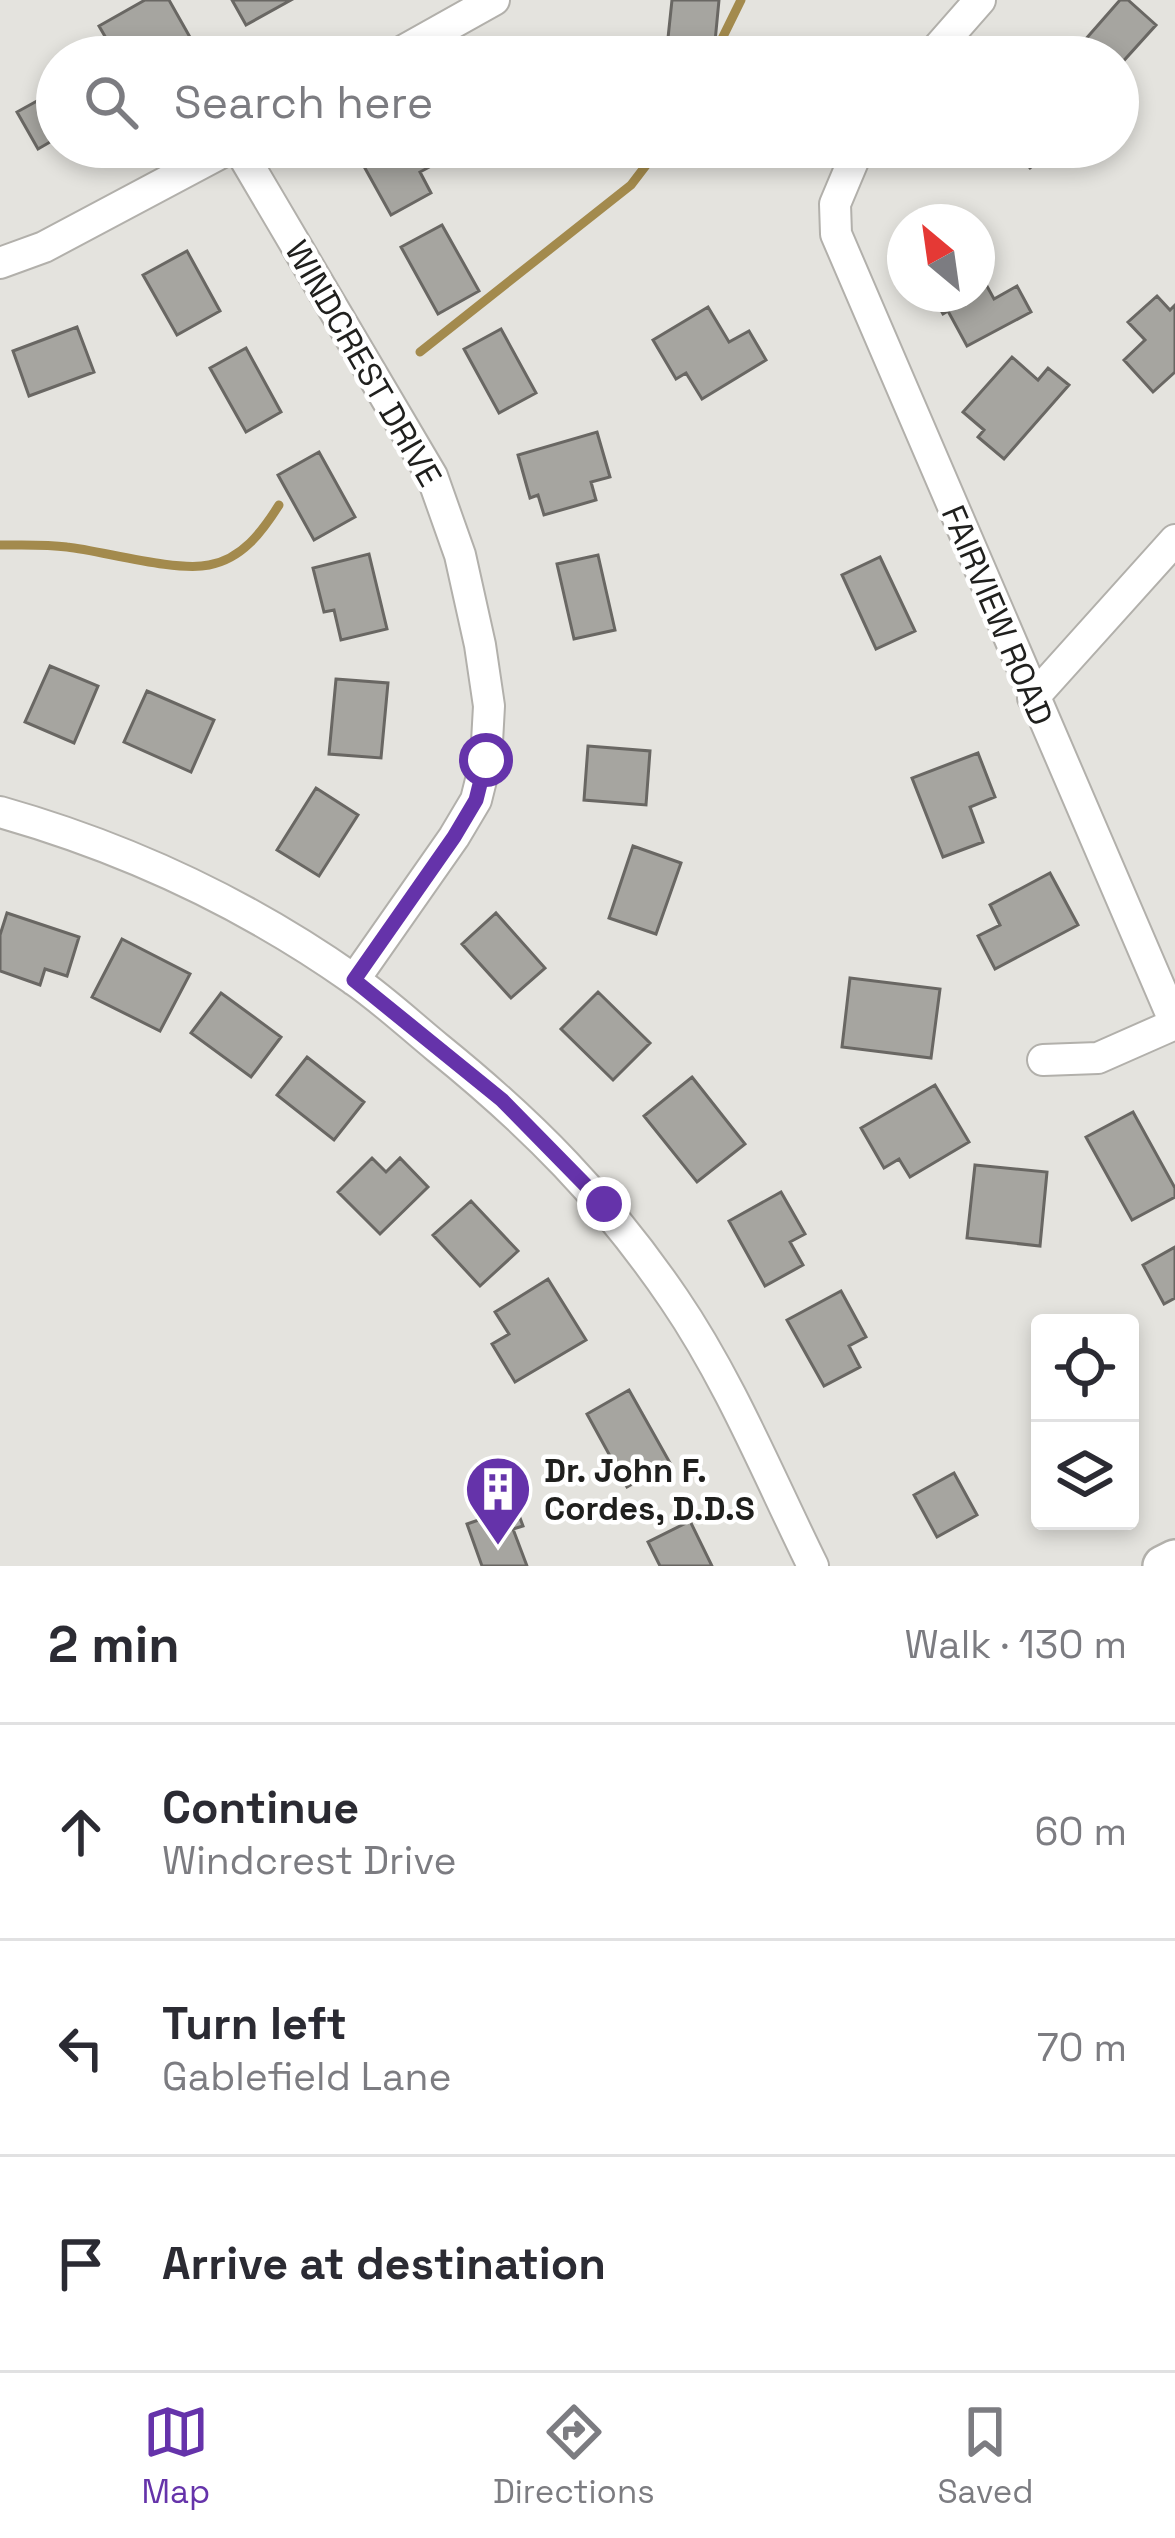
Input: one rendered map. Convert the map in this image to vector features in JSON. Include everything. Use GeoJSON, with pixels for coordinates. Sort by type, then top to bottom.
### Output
{"type":"FeatureCollection","features":[{"type":"Feature","properties":{"kind":"street"},"geometry":{"type":"LineString","coordinates":[[430,36],[494,0]]}},
{"type":"Feature","properties":{"kind":"street"},"geometry":{"type":"LineString","coordinates":[[948,36],[980,0]]}},
{"type":"Feature","properties":{"kind":"street"},"geometry":{"type":"LineString","coordinates":[[0,262],[44,248],[195,168]]}},
{"type":"Feature","properties":{"kind":"street","name":"WINDCREST DRIVE"},"geometry":{"type":"LineString","coordinates":[[248,168],[432,476],[460,555],[489,706],[486,760],[476,800],[354,980]]}},
{"type":"Feature","properties":{"kind":"street","name":"FAIRVIEW ROAD"},"geometry":{"type":"LineString","coordinates":[[850,168],[835,204],[836,234],[1175,1023]]}},
{"type":"Feature","properties":{"kind":"street"},"geometry":{"type":"LineString","coordinates":[[1033,698],[1175,540]]}},
{"type":"Feature","properties":{"kind":"street"},"geometry":{"type":"LineString","coordinates":[[0,812],[107,846],[211,892],[354,980],[502,1100],[604,1204],[676,1302],[710,1357],[813,1566]]}},
{"type":"Feature","properties":{"kind":"street"},"geometry":{"type":"LineString","coordinates":[[1042,1060],[1097,1058],[1175,1023]]}},
{"type":"Feature","properties":{"kind":"street"},"geometry":{"type":"LineString","coordinates":[[1163,1566],[1175,1560]]}},
{"type":"Feature","properties":{"kind":"building"},"geometry":{"type":"Polygon","coordinates":[[[145,0],[169,0],[189,36],[105,36],[99,26],[145,0]]]}},
{"type":"Feature","properties":{"kind":"building"},"geometry":{"type":"Polygon","coordinates":[[[232,0],[291,0],[246,25],[232,0]]]}},
{"type":"Feature","properties":{"kind":"building"},"geometry":{"type":"Polygon","coordinates":[[[672,0],[719,0],[716,36],[668,36],[672,0]]]}},
{"type":"Feature","properties":{"kind":"building"},"geometry":{"type":"Polygon","coordinates":[[[1120,0],[1128,0],[1156,25],[1139,44],[1139,36],[1088,36],[1120,0]]]}},
{"type":"Feature","properties":{"kind":"building"},"geometry":{"type":"Polygon","coordinates":[[[36,102],[36,145],[17,112],[36,102]]]}},
{"type":"Feature","properties":{"kind":"building"},"geometry":{"type":"Polygon","coordinates":[[[365,168],[428,168],[420,172],[431,193],[391,215],[365,168]]]}},
{"type":"Feature","properties":{"kind":"building"},"geometry":{"type":"Polygon","coordinates":[[[442,225],[479,291],[438,314],[401,247],[442,225]]]}},
{"type":"Feature","properties":{"kind":"building"},"geometry":{"type":"Polygon","coordinates":[[[187,251],[220,311],[177,335],[143,275],[187,251]]]}},
{"type":"Feature","properties":{"kind":"building"},"geometry":{"type":"Polygon","coordinates":[[[1017,286],[1031,312],[967,346],[949,312],[995,312],[995,298],[1017,286]]]}},
{"type":"Feature","properties":{"kind":"building"},"geometry":{"type":"Polygon","coordinates":[[[1157,296],[1170,310],[1175,305],[1175,372],[1153,392],[1124,360],[1145,340],[1128,322],[1157,296]]]}},
{"type":"Feature","properties":{"kind":"building"},"geometry":{"type":"Polygon","coordinates":[[[708,307],[729,342],[749,331],[766,360],[702,399],[686,373],[676,379],[653,340],[708,307]]]}},
{"type":"Feature","properties":{"kind":"building"},"geometry":{"type":"Polygon","coordinates":[[[77,327],[94,372],[29,396],[13,351],[77,327]]]}},
{"type":"Feature","properties":{"kind":"building"},"geometry":{"type":"Polygon","coordinates":[[[501,329],[536,393],[499,413],[464,349],[501,329]]]}},
{"type":"Feature","properties":{"kind":"building"},"geometry":{"type":"Polygon","coordinates":[[[246,348],[281,412],[246,432],[210,368],[246,348]]]}},
{"type":"Feature","properties":{"kind":"building"},"geometry":{"type":"Polygon","coordinates":[[[1012,357],[1038,380],[1048,368],[1069,385],[1004,459],[978,437],[984,430],[963,412],[1012,357]]]}},
{"type":"Feature","properties":{"kind":"building"},"geometry":{"type":"Polygon","coordinates":[[[597,432],[610,477],[591,482],[596,500],[544,515],[538,495],[530,498],[518,455],[597,432]]]}},
{"type":"Feature","properties":{"kind":"building"},"geometry":{"type":"Polygon","coordinates":[[[319,452],[355,517],[314,540],[278,475],[319,452]]]}},
{"type":"Feature","properties":{"kind":"building"},"geometry":{"type":"Polygon","coordinates":[[[369,554],[387,629],[341,640],[334,610],[324,612],[313,568],[369,554]]]}},
{"type":"Feature","properties":{"kind":"building"},"geometry":{"type":"Polygon","coordinates":[[[598,555],[615,630],[574,639],[557,564],[598,555]]]}},
{"type":"Feature","properties":{"kind":"building"},"geometry":{"type":"Polygon","coordinates":[[[880,557],[915,631],[876,649],[842,575],[880,557]]]}},
{"type":"Feature","properties":{"kind":"building"},"geometry":{"type":"Polygon","coordinates":[[[50,666],[98,686],[74,743],[25,722],[50,666]]]}},
{"type":"Feature","properties":{"kind":"building"},"geometry":{"type":"Polygon","coordinates":[[[336,679],[388,683],[381,758],[329,754],[336,679]]]}},
{"type":"Feature","properties":{"kind":"building"},"geometry":{"type":"Polygon","coordinates":[[[147,691],[214,720],[191,772],[124,742],[147,691]]]}},
{"type":"Feature","properties":{"kind":"building"},"geometry":{"type":"Polygon","coordinates":[[[588,746],[650,751],[646,805],[584,800],[588,746]]]}},
{"type":"Feature","properties":{"kind":"building"},"geometry":{"type":"Polygon","coordinates":[[[978,753],[995,797],[970,807],[983,842],[943,857],[912,778],[978,753]]]}},
{"type":"Feature","properties":{"kind":"building"},"geometry":{"type":"Polygon","coordinates":[[[316,788],[358,815],[319,876],[277,850],[316,788]]]}},
{"type":"Feature","properties":{"kind":"building"},"geometry":{"type":"Polygon","coordinates":[[[633,846],[681,863],[656,934],[609,918],[633,846]]]}},
{"type":"Feature","properties":{"kind":"building"},"geometry":{"type":"Polygon","coordinates":[[[1050,873],[1078,925],[995,969],[978,936],[1000,925],[990,905],[1050,873]]]}},
{"type":"Feature","properties":{"kind":"building"},"geometry":{"type":"Polygon","coordinates":[[[7,913],[79,937],[67,976],[45,969],[40,985],[0,971],[0,935],[7,913]]]}},
{"type":"Feature","properties":{"kind":"building"},"geometry":{"type":"Polygon","coordinates":[[[496,913],[545,968],[511,998],[462,944],[496,913]]]}},
{"type":"Feature","properties":{"kind":"building"},"geometry":{"type":"Polygon","coordinates":[[[122,939],[190,974],[160,1031],[92,997],[122,939]]]}},
{"type":"Feature","properties":{"kind":"building"},"geometry":{"type":"Polygon","coordinates":[[[850,978],[940,989],[931,1058],[842,1047],[850,978]]]}},
{"type":"Feature","properties":{"kind":"building"},"geometry":{"type":"Polygon","coordinates":[[[598,992],[650,1043],[613,1080],[561,1029],[598,992]]]}},
{"type":"Feature","properties":{"kind":"building"},"geometry":{"type":"Polygon","coordinates":[[[221,993],[281,1037],[251,1077],[191,1033],[221,993]]]}},
{"type":"Feature","properties":{"kind":"building"},"geometry":{"type":"Polygon","coordinates":[[[307,1057],[364,1102],[334,1140],[277,1095],[307,1057]]]}},
{"type":"Feature","properties":{"kind":"building"},"geometry":{"type":"Polygon","coordinates":[[[692,1077],[745,1144],[697,1182],[644,1116],[692,1077]]]}},
{"type":"Feature","properties":{"kind":"building"},"geometry":{"type":"Polygon","coordinates":[[[935,1085],[969,1142],[910,1177],[899,1159],[884,1168],[861,1128],[935,1085]]]}},
{"type":"Feature","properties":{"kind":"building"},"geometry":{"type":"Polygon","coordinates":[[[1133,1112],[1175,1188],[1175,1197],[1132,1220],[1086,1137],[1133,1112]]]}},
{"type":"Feature","properties":{"kind":"building"},"geometry":{"type":"Polygon","coordinates":[[[372,1158],[386,1172],[400,1158],[428,1187],[380,1234],[338,1192],[372,1158]]]}},
{"type":"Feature","properties":{"kind":"building"},"geometry":{"type":"Polygon","coordinates":[[[975,1165],[1047,1172],[1040,1246],[967,1238],[975,1165]]]}},
{"type":"Feature","properties":{"kind":"building"},"geometry":{"type":"Polygon","coordinates":[[[781,1192],[805,1234],[790,1242],[803,1265],[765,1286],[729,1221],[781,1192]]]}},
{"type":"Feature","properties":{"kind":"building"},"geometry":{"type":"Polygon","coordinates":[[[471,1201],[518,1251],[480,1286],[433,1235],[471,1201]]]}},
{"type":"Feature","properties":{"kind":"building"},"geometry":{"type":"Polygon","coordinates":[[[1175,1247],[1175,1298],[1164,1304],[1143,1265],[1175,1247]]]}},
{"type":"Feature","properties":{"kind":"building"},"geometry":{"type":"Polygon","coordinates":[[[548,1279],[586,1340],[515,1382],[492,1344],[509,1334],[495,1312],[548,1279]]]}},
{"type":"Feature","properties":{"kind":"building"},"geometry":{"type":"Polygon","coordinates":[[[841,1291],[866,1337],[849,1346],[860,1367],[824,1386],[787,1320],[841,1291]]]}},
{"type":"Feature","properties":{"kind":"building"},"geometry":{"type":"Polygon","coordinates":[[[629,1390],[670,1463],[627,1487],[587,1414],[629,1390]]]}},
{"type":"Feature","properties":{"kind":"building"},"geometry":{"type":"Polygon","coordinates":[[[954,1473],[977,1515],[937,1537],[914,1495],[954,1473]]]}},
{"type":"Feature","properties":{"kind":"building","name":"Dr. John F. Cordes, D.D.S"},"geometry":{"type":"Polygon","coordinates":[[[516,1507],[523,1526],[513,1529],[527,1566],[482,1566],[467,1524],[516,1507]]]}},
{"type":"Feature","properties":{"kind":"building"},"geometry":{"type":"Polygon","coordinates":[[[690,1521],[712,1566],[660,1566],[648,1542],[690,1521]]]}},
{"type":"Feature","properties":{"kind":"waterway"},"geometry":{"type":"LineString","coordinates":[[723,36],[741,0]]}},
{"type":"Feature","properties":{"kind":"waterway"},"geometry":{"type":"LineString","coordinates":[[420,352],[631,185],[644,168]]}},
{"type":"Feature","properties":{"kind":"waterway"},"geometry":{"type":"LineString","coordinates":[[0,545],[59,546],[159,563],[209,565],[241,550],[279,505]]}},
{"type":"Feature","properties":{"kind":"place","name":"Dr. John F. Cordes, D.D.S"},"geometry":{"type":"Point","coordinates":[498,1548]}},
{"type":"Feature","properties":{"kind":"route"},"geometry":{"type":"LineString","coordinates":[[486,760],[476,800],[454,837],[354,980],[502,1100],[604,1204]]}}]}
